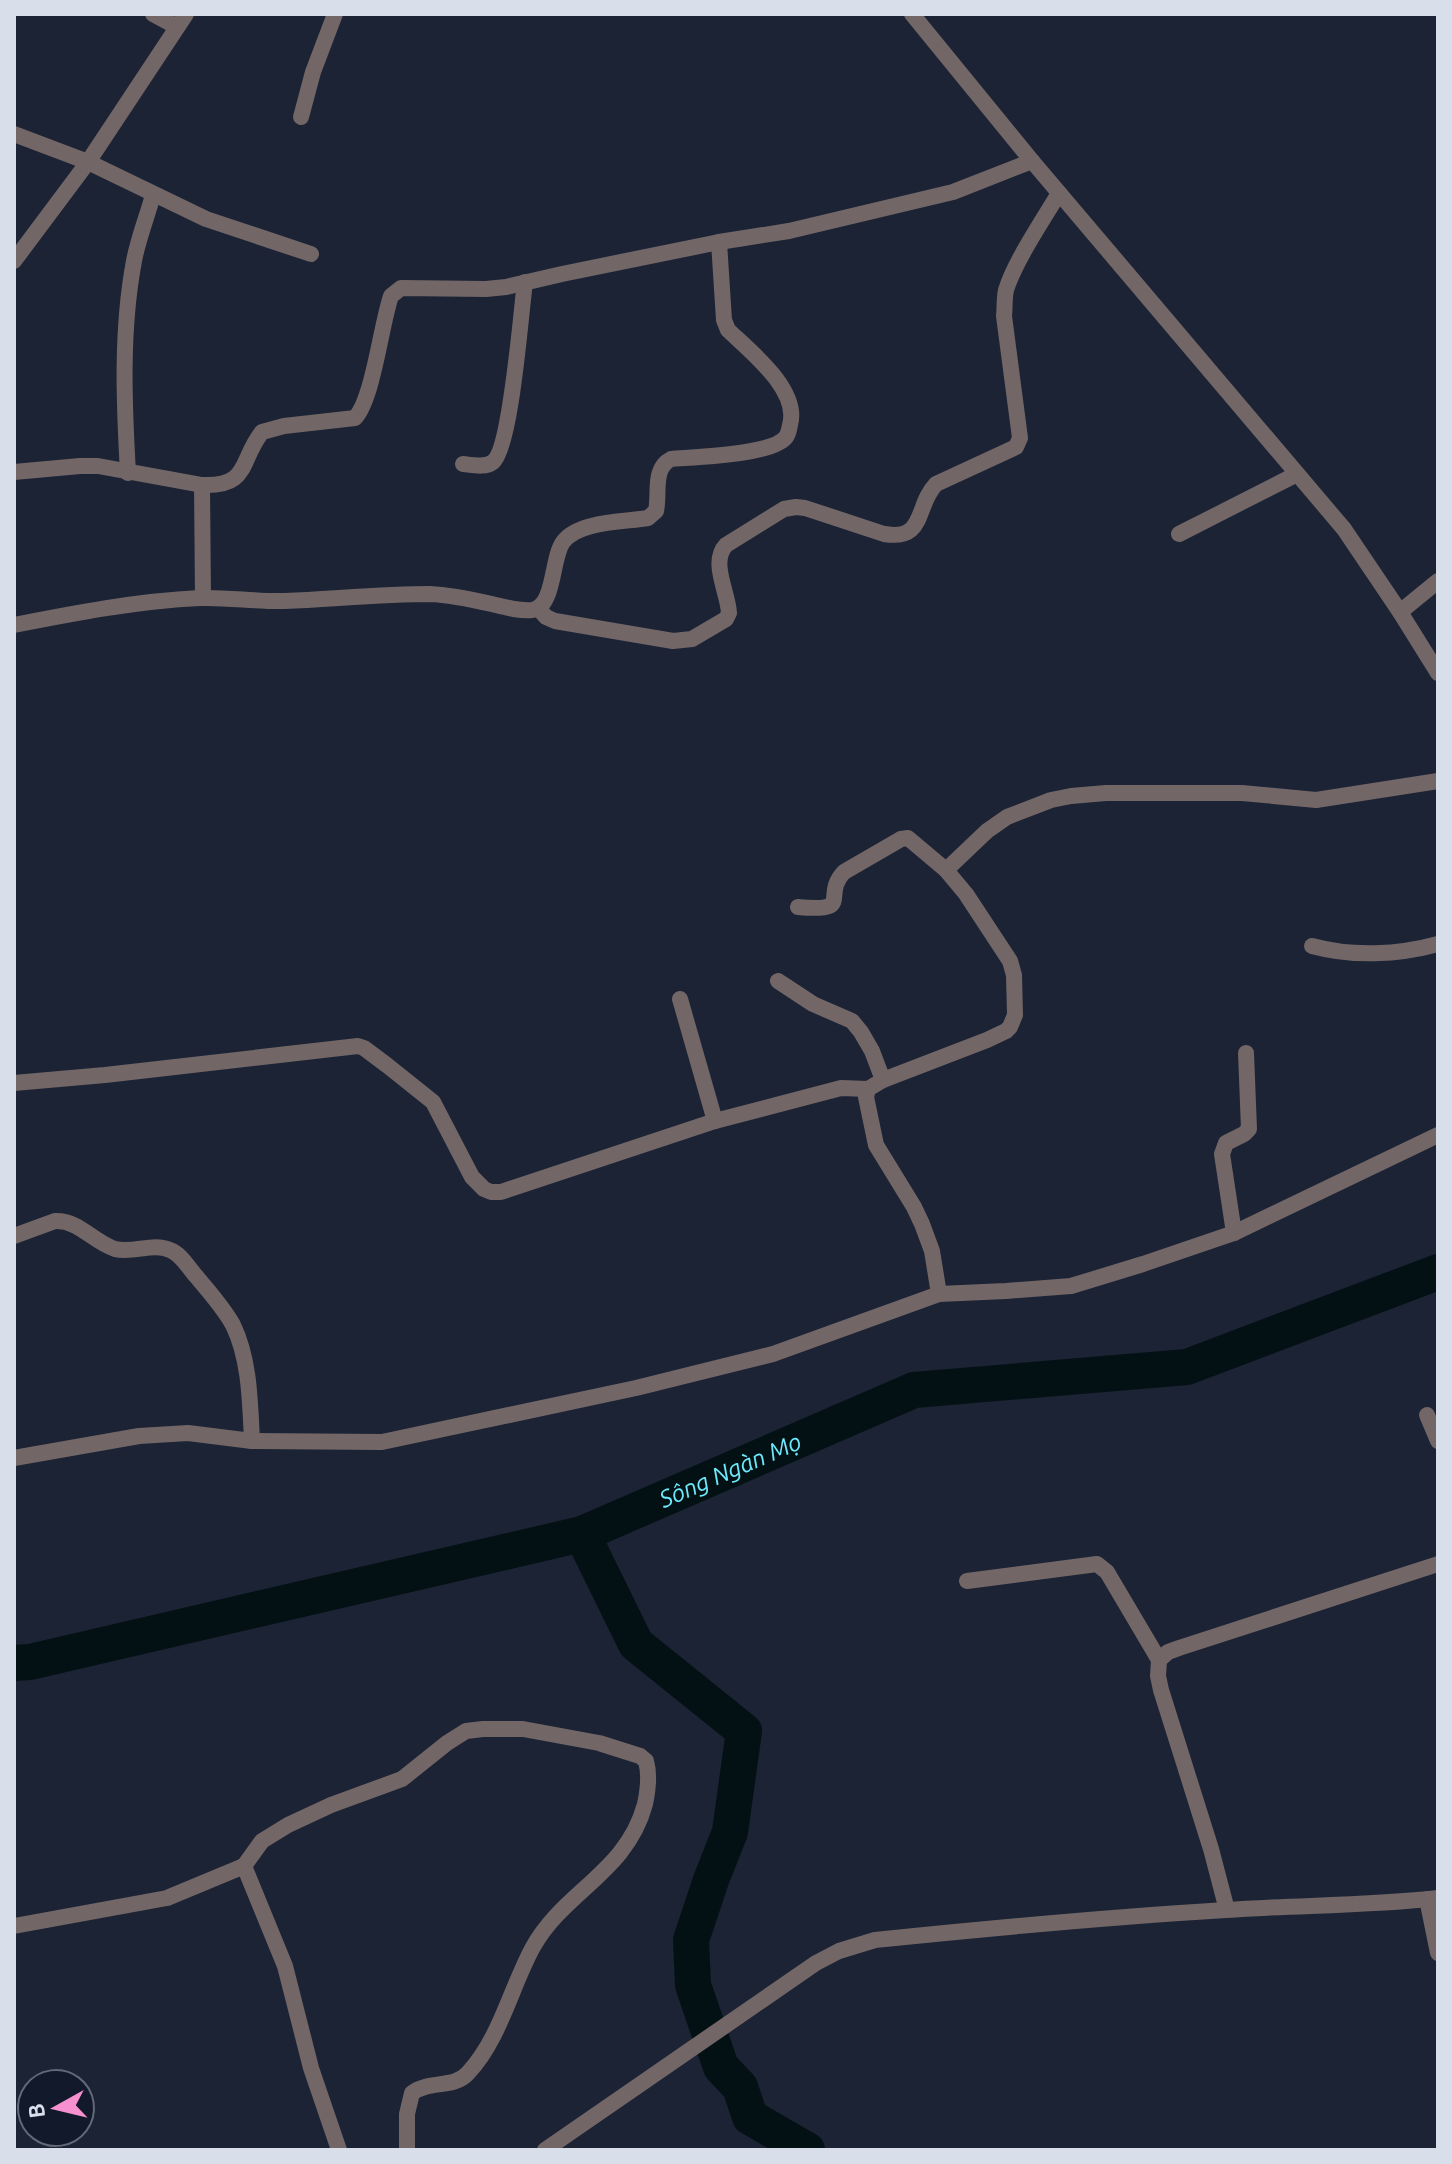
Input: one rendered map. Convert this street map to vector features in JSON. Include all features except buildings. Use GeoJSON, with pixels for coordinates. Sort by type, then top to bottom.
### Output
{"type":"FeatureCollection","features":[{"type":"Feature","properties":{"kind":"street"},"geometry":{"type":"LineString","coordinates":[[14,261],[88,162],[182,20],[153,14]]}},
{"type":"Feature","properties":{"kind":"street"},"geometry":{"type":"LineString","coordinates":[[301,117],[313,72],[335,14]]}},
{"type":"Feature","properties":{"kind":"street"},"geometry":{"type":"LineString","coordinates":[[912,14],[1032,161],[1344,529],[1438,673]]}},
{"type":"Feature","properties":{"kind":"street"},"geometry":{"type":"LineString","coordinates":[[14,134],[88,162],[206,219],[311,254]]}},
{"type":"Feature","properties":{"kind":"street"},"geometry":{"type":"LineString","coordinates":[[14,472],[98,466],[217,486],[235,479],[262,432],[355,418],[364,406],[391,296],[401,288],[506,287],[719,242],[789,231],[953,192],[1032,161]]}},
{"type":"Feature","properties":{"kind":"street"},"geometry":{"type":"LineString","coordinates":[[539,609],[555,621],[673,641],[692,639],[726,619],[729,613],[719,561],[720,551],[784,509],[805,508],[884,534],[908,533],[916,525],[928,492],[936,484],[1016,447],[1020,438],[1004,316],[1005,299],[1019,263],[1059,193]]}},
{"type":"Feature","properties":{"kind":"street"},"geometry":{"type":"LineString","coordinates":[[128,473],[125,415],[129,296],[135,258],[153,195]]}},
{"type":"Feature","properties":{"kind":"street"},"geometry":{"type":"LineString","coordinates":[[14,625],[83,611],[203,598],[282,601],[429,594],[519,610],[539,609],[547,596],[564,540],[587,526],[648,518],[656,511],[659,470],[664,463],[671,459],[727,455],[762,448],[786,437],[792,420],[791,407],[784,391],[728,330],[724,320],[719,242]]}},
{"type":"Feature","properties":{"kind":"street"},"geometry":{"type":"LineString","coordinates":[[463,464],[484,466],[497,459],[513,395],[525,282]]}},
{"type":"Feature","properties":{"kind":"street"},"geometry":{"type":"LineString","coordinates":[[1179,534],[1297,474]]}},
{"type":"Feature","properties":{"kind":"street"},"geometry":{"type":"LineString","coordinates":[[202,485],[203,598]]}},
{"type":"Feature","properties":{"kind":"street"},"geometry":{"type":"LineString","coordinates":[[1400,612],[1438,581]]}},
{"type":"Feature","properties":{"kind":"street"},"geometry":{"type":"LineString","coordinates":[[946,870],[987,831],[1007,817],[1051,800],[1071,796],[1242,793],[1316,800],[1438,781]]}},
{"type":"Feature","properties":{"kind":"street"},"geometry":{"type":"LineString","coordinates":[[14,1083],[358,1046],[433,1102],[472,1177],[484,1189],[501,1192],[715,1121],[841,1088],[875,1085],[987,1040],[1010,1027],[1015,1015],[1014,975],[1010,961],[966,894],[946,870],[908,838],[901,839],[844,872],[839,877],[829,907],[823,910],[798,907]]}},
{"type":"Feature","properties":{"kind":"street"},"geometry":{"type":"LineString","coordinates":[[1312,946],[1347,953],[1408,950],[1438,944]]}},
{"type":"Feature","properties":{"kind":"street"},"geometry":{"type":"LineString","coordinates":[[778,981],[813,1004],[852,1021],[872,1051],[875,1085],[866,1103],[876,1145],[922,1224],[932,1251],[939,1294]]}},
{"type":"Feature","properties":{"kind":"street"},"geometry":{"type":"LineString","coordinates":[[680,999],[715,1121]]}},
{"type":"Feature","properties":{"kind":"street"},"geometry":{"type":"LineString","coordinates":[[1234,1233],[1222,1149],[1226,1143],[1249,1129],[1246,1053]]}},
{"type":"Feature","properties":{"kind":"street"},"geometry":{"type":"LineString","coordinates":[[14,1458],[139,1436],[188,1433],[252,1441],[382,1442],[548,1408],[773,1354],[939,1294],[1071,1286],[1234,1233],[1438,1135]]}},
{"type":"Feature","properties":{"kind":"street"},"geometry":{"type":"LineString","coordinates":[[14,1236],[61,1221],[78,1226],[116,1249],[126,1251],[159,1247],[176,1252],[218,1302],[234,1328],[243,1355],[252,1441]]}},
{"type":"Feature","properties":{"kind":"street"},"geometry":{"type":"LineString","coordinates":[[1427,1415],[1438,1441]]}},
{"type":"Feature","properties":{"kind":"street"},"geometry":{"type":"LineString","coordinates":[[967,1581],[1097,1564],[1107,1572],[1159,1660],[1161,1690],[1227,1910]]}},
{"type":"Feature","properties":{"kind":"street"},"geometry":{"type":"LineString","coordinates":[[1159,1660],[1179,1648],[1438,1564]]}},
{"type":"Feature","properties":{"kind":"street"},"geometry":{"type":"LineString","coordinates":[[14,1926],[167,1898],[244,1866],[262,1841],[288,1825],[331,1805],[402,1779],[466,1731],[523,1729],[599,1743],[640,1756],[646,1761],[648,1777],[640,1824],[604,1872],[541,1934],[486,2047],[465,2077],[425,2086],[412,2093],[407,2114],[407,2150]]}},
{"type":"Feature","properties":{"kind":"street"},"geometry":{"type":"LineString","coordinates":[[244,1866],[285,1966],[311,2068],[339,2150]]}},
{"type":"Feature","properties":{"kind":"street"},"geometry":{"type":"LineString","coordinates":[[545,2150],[816,1963],[839,1951],[875,1940],[1079,1920],[1432,1898],[1438,1953]]}},
{"type":"Feature","properties":{"kind":"waterway","name":"Sông Ngàn Mọ"},"geometry":{"type":"LineString","coordinates":[[14,1663],[30,1662],[582,1534],[914,1390],[1187,1367],[1438,1272]]}},
{"type":"Feature","properties":{"kind":"waterway"},"geometry":{"type":"LineString","coordinates":[[582,1534],[636,1644],[744,1731],[730,1832],[691,1940],[693,1985],[721,2067],[740,2087],[750,2117],[807,2150]]}}]}
